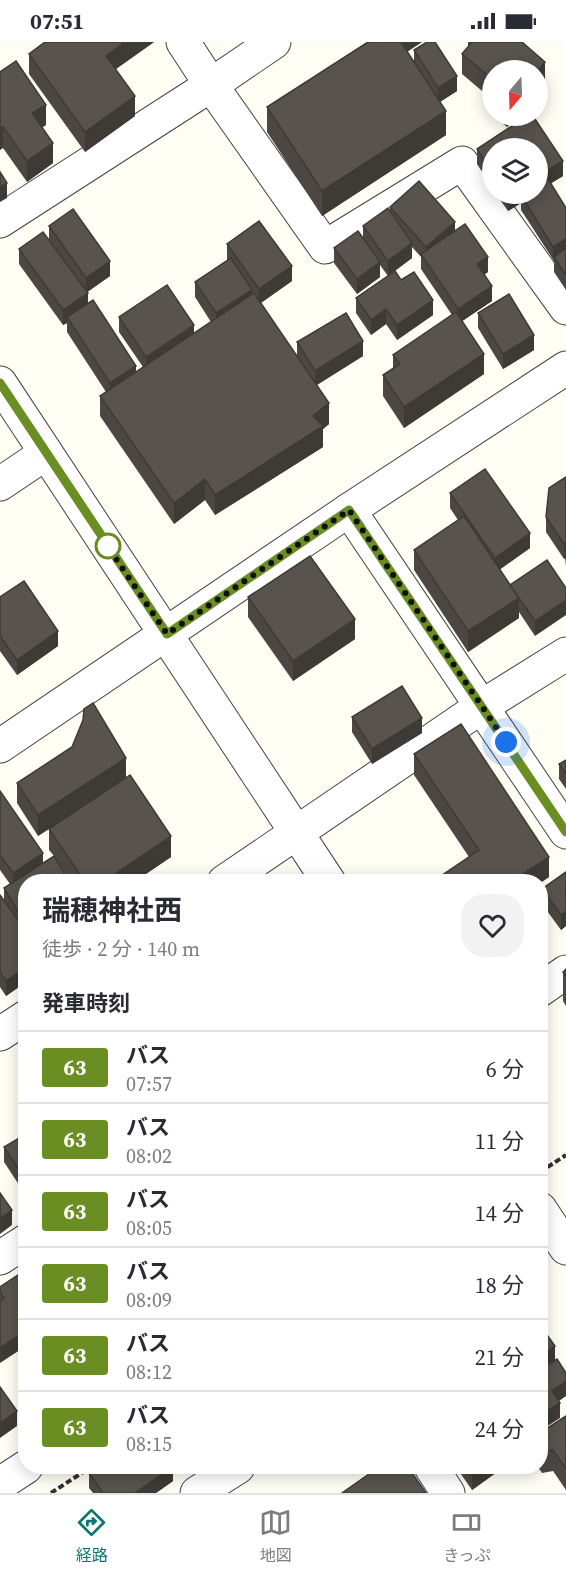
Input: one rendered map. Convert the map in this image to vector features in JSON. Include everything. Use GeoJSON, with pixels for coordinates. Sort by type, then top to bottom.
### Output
{"type":"FeatureCollection","features":[{"type":"Feature","properties":{"kind":"street"},"geometry":{"type":"LineString","coordinates":[[183,42],[325,247],[462,163],[566,308]]}},
{"type":"Feature","properties":{"kind":"street"},"geometry":{"type":"LineString","coordinates":[[0,221],[274,42]]}},
{"type":"Feature","properties":{"kind":"street"},"geometry":{"type":"LineString","coordinates":[[0,746],[349,510],[566,368]]}},
{"type":"Feature","properties":{"kind":"street"},"geometry":{"type":"LineString","coordinates":[[0,383],[324,874]]}},
{"type":"Feature","properties":{"kind":"street"},"geometry":{"type":"LineString","coordinates":[[0,484],[46,453]]}},
{"type":"Feature","properties":{"kind":"street"},"geometry":{"type":"LineString","coordinates":[[349,510],[566,832]]}},
{"type":"Feature","properties":{"kind":"street"},"geometry":{"type":"LineString","coordinates":[[236,874],[482,706],[566,654]]}},
{"type":"Feature","properties":{"kind":"street"},"geometry":{"type":"LineString","coordinates":[[548,984],[566,972]]}},
{"type":"Feature","properties":{"kind":"street"},"geometry":{"type":"LineString","coordinates":[[0,1034],[18,1022]]}},
{"type":"Feature","properties":{"kind":"street"},"geometry":{"type":"LineString","coordinates":[[548,1221],[566,1248]]}},
{"type":"Feature","properties":{"kind":"street"},"geometry":{"type":"LineString","coordinates":[[0,1258],[18,1246]]}},
{"type":"Feature","properties":{"kind":"street"},"geometry":{"type":"LineString","coordinates":[[0,1484],[18,1472]]}},
{"type":"Feature","properties":{"kind":"street"},"geometry":{"type":"LineString","coordinates":[[207,1490],[229,1474]]}},
{"type":"Feature","properties":{"kind":"street"},"geometry":{"type":"LineString","coordinates":[[435,1474],[448,1493]]}},
{"type":"Feature","properties":{"kind":"path"},"geometry":{"type":"LineString","coordinates":[[548,1167],[566,1155]]}},
{"type":"Feature","properties":{"kind":"path"},"geometry":{"type":"LineString","coordinates":[[51,1493],[80,1474]]}},
{"type":"Feature","properties":{"kind":"building"},"geometry":{"type":"Polygon","coordinates":[[[45,42],[125,42],[106,56],[135,96],[85,132],[29,54],[45,42]]]}},
{"type":"Feature","properties":{"kind":"building"},"geometry":{"type":"Polygon","coordinates":[[[368,42],[401,42],[446,111],[322,191],[267,107],[368,42]]]}},
{"type":"Feature","properties":{"kind":"building"},"geometry":{"type":"Polygon","coordinates":[[[427,42],[435,42],[457,76],[438,88],[414,50],[427,42]]]}},
{"type":"Feature","properties":{"kind":"building"},"geometry":{"type":"Polygon","coordinates":[[[472,42],[522,42],[543,60],[482,60],[482,71],[462,54],[472,42]]]}},
{"type":"Feature","properties":{"kind":"building"},"geometry":{"type":"Polygon","coordinates":[[[16,61],[46,105],[32,113],[53,143],[27,161],[3,127],[0,129],[0,72],[16,61]]]}},
{"type":"Feature","properties":{"kind":"building"},"geometry":{"type":"Polygon","coordinates":[[[512,126],[540,126],[548,138],[494,138],[512,126]]]}},
{"type":"Feature","properties":{"kind":"building"},"geometry":{"type":"Polygon","coordinates":[[[548,138],[563,161],[548,170],[548,138]]]}},
{"type":"Feature","properties":{"kind":"building"},"geometry":{"type":"Polygon","coordinates":[[[482,146],[482,157],[477,149],[482,146]]]}},
{"type":"Feature","properties":{"kind":"building"},"geometry":{"type":"Polygon","coordinates":[[[0,172],[7,183],[0,187],[0,172]]]}},
{"type":"Feature","properties":{"kind":"building"},"geometry":{"type":"Polygon","coordinates":[[[548,179],[566,208],[566,239],[553,247],[527,204],[548,204],[548,179]]]}},
{"type":"Feature","properties":{"kind":"building"},"geometry":{"type":"Polygon","coordinates":[[[419,181],[455,222],[426,247],[390,207],[419,181]]]}},
{"type":"Feature","properties":{"kind":"building"},"geometry":{"type":"Polygon","coordinates":[[[388,208],[412,243],[388,261],[363,226],[388,208]]]}},
{"type":"Feature","properties":{"kind":"building"},"geometry":{"type":"Polygon","coordinates":[[[73,209],[110,261],[86,278],[49,226],[73,209]]]}},
{"type":"Feature","properties":{"kind":"building"},"geometry":{"type":"Polygon","coordinates":[[[259,221],[292,266],[259,289],[227,244],[259,221]]]}},
{"type":"Feature","properties":{"kind":"building"},"geometry":{"type":"Polygon","coordinates":[[[465,224],[488,257],[477,264],[492,286],[458,309],[421,254],[465,224]]]}},
{"type":"Feature","properties":{"kind":"building"},"geometry":{"type":"Polygon","coordinates":[[[358,231],[380,262],[357,279],[334,248],[358,231]]]}},
{"type":"Feature","properties":{"kind":"building"},"geometry":{"type":"Polygon","coordinates":[[[43,232],[88,293],[63,310],[19,249],[43,232]]]}},
{"type":"Feature","properties":{"kind":"building"},"geometry":{"type":"Polygon","coordinates":[[[566,248],[566,275],[554,257],[566,248]]]}},
{"type":"Feature","properties":{"kind":"building"},"geometry":{"type":"Polygon","coordinates":[[[231,258],[252,290],[216,313],[195,282],[231,258]]]}},
{"type":"Feature","properties":{"kind":"building"},"geometry":{"type":"Polygon","coordinates":[[[395,271],[401,280],[414,272],[433,300],[397,325],[386,309],[371,320],[356,298],[395,271]]]}},
{"type":"Feature","properties":{"kind":"building"},"geometry":{"type":"Polygon","coordinates":[[[167,285],[194,325],[146,357],[119,317],[167,285]]]}},
{"type":"Feature","properties":{"kind":"building"},"geometry":{"type":"Polygon","coordinates":[[[254,293],[329,403],[313,416],[323,426],[215,495],[205,479],[174,503],[100,396],[254,293]]]}},
{"type":"Feature","properties":{"kind":"building"},"geometry":{"type":"Polygon","coordinates":[[[509,294],[534,335],[503,354],[478,313],[509,294]]]}},
{"type":"Feature","properties":{"kind":"building"},"geometry":{"type":"Polygon","coordinates":[[[93,300],[136,366],[110,383],[67,317],[93,300]]]}},
{"type":"Feature","properties":{"kind":"building"},"geometry":{"type":"Polygon","coordinates":[[[456,312],[484,354],[404,407],[383,375],[400,364],[393,355],[456,312]]]}},
{"type":"Feature","properties":{"kind":"building"},"geometry":{"type":"Polygon","coordinates":[[[346,313],[363,341],[315,371],[297,342],[346,313]]]}},
{"type":"Feature","properties":{"kind":"building"},"geometry":{"type":"Polygon","coordinates":[[[485,469],[530,533],[495,558],[450,493],[485,469]]]}},
{"type":"Feature","properties":{"kind":"building"},"geometry":{"type":"Polygon","coordinates":[[[566,477],[566,542],[564,544],[546,517],[549,488],[566,477]]]}},
{"type":"Feature","properties":{"kind":"building"},"geometry":{"type":"Polygon","coordinates":[[[464,516],[519,598],[468,631],[414,550],[464,516]]]}},
{"type":"Feature","properties":{"kind":"building"},"geometry":{"type":"Polygon","coordinates":[[[310,556],[355,619],[293,661],[248,597],[310,556]]]}},
{"type":"Feature","properties":{"kind":"building"},"geometry":{"type":"Polygon","coordinates":[[[547,560],[566,588],[566,600],[535,621],[510,585],[547,560]]]}},
{"type":"Feature","properties":{"kind":"building"},"geometry":{"type":"Polygon","coordinates":[[[24,581],[58,631],[17,660],[0,636],[0,597],[24,581]]]}},
{"type":"Feature","properties":{"kind":"building"},"geometry":{"type":"Polygon","coordinates":[[[402,686],[422,718],[372,749],[352,717],[402,686]]]}},
{"type":"Feature","properties":{"kind":"building"},"geometry":{"type":"Polygon","coordinates":[[[93,703],[126,758],[38,815],[17,783],[72,747],[83,720],[84,709],[93,703]]]}},
{"type":"Feature","properties":{"kind":"building"},"geometry":{"type":"Polygon","coordinates":[[[461,724],[549,857],[523,874],[444,874],[479,850],[414,754],[461,724]]]}},
{"type":"Feature","properties":{"kind":"building"},"geometry":{"type":"Polygon","coordinates":[[[566,760],[566,774],[559,764],[566,760]]]}},
{"type":"Feature","properties":{"kind":"building"},"geometry":{"type":"Polygon","coordinates":[[[130,775],[171,836],[115,874],[80,874],[49,829],[130,775]]]}},
{"type":"Feature","properties":{"kind":"building"},"geometry":{"type":"Polygon","coordinates":[[[0,791],[43,853],[13,873],[0,855],[0,791]]]}},
{"type":"Feature","properties":{"kind":"building"},"geometry":{"type":"Polygon","coordinates":[[[54,856],[65,874],[26,874],[54,856]]]}},
{"type":"Feature","properties":{"kind":"building"},"geometry":{"type":"Polygon","coordinates":[[[566,872],[566,911],[561,915],[548,897],[548,885],[566,872]]]}},
{"type":"Feature","properties":{"kind":"building"},"geometry":{"type":"Polygon","coordinates":[[[18,879],[18,911],[4,888],[18,879]]]}},
{"type":"Feature","properties":{"kind":"building"},"geometry":{"type":"Polygon","coordinates":[[[0,895],[18,920],[18,973],[6,981],[0,972],[0,895]]]}},
{"type":"Feature","properties":{"kind":"building"},"geometry":{"type":"Polygon","coordinates":[[[18,1139],[18,1168],[4,1147],[18,1139]]]}},
{"type":"Feature","properties":{"kind":"building"},"geometry":{"type":"Polygon","coordinates":[[[0,1193],[12,1210],[0,1219],[0,1193]]]}},
{"type":"Feature","properties":{"kind":"building"},"geometry":{"type":"Polygon","coordinates":[[[18,1275],[18,1336],[0,1348],[0,1301],[4,1298],[0,1287],[18,1275]]]}},
{"type":"Feature","properties":{"kind":"building"},"geometry":{"type":"Polygon","coordinates":[[[548,1336],[555,1346],[548,1351],[548,1336]]]}},
{"type":"Feature","properties":{"kind":"building"},"geometry":{"type":"Polygon","coordinates":[[[557,1359],[566,1373],[566,1381],[552,1391],[560,1403],[548,1411],[548,1365],[557,1359]]]}},
{"type":"Feature","properties":{"kind":"building"},"geometry":{"type":"Polygon","coordinates":[[[0,1387],[17,1411],[0,1423],[0,1387]]]}},
{"type":"Feature","properties":{"kind":"building"},"geometry":{"type":"Polygon","coordinates":[[[566,1416],[566,1469],[553,1450],[548,1451],[548,1428],[566,1416]]]}},
{"type":"Feature","properties":{"kind":"building"},"geometry":{"type":"Polygon","coordinates":[[[90,1474],[162,1474],[135,1493],[103,1493],[90,1474]]]}},
{"type":"Feature","properties":{"kind":"building"},"geometry":{"type":"Polygon","coordinates":[[[369,1474],[413,1474],[426,1493],[342,1493],[369,1474]]]}},
{"type":"Feature","properties":{"kind":"bus line","name":"63"},"geometry":{"type":"LineString","coordinates":[[0,383],[167,634],[349,510],[566,832]]}},
{"type":"Feature","properties":{"kind":"route"},"geometry":{"type":"LineString","coordinates":[[108,546],[106,544],[167,634],[349,510],[506,742]]}}]}
